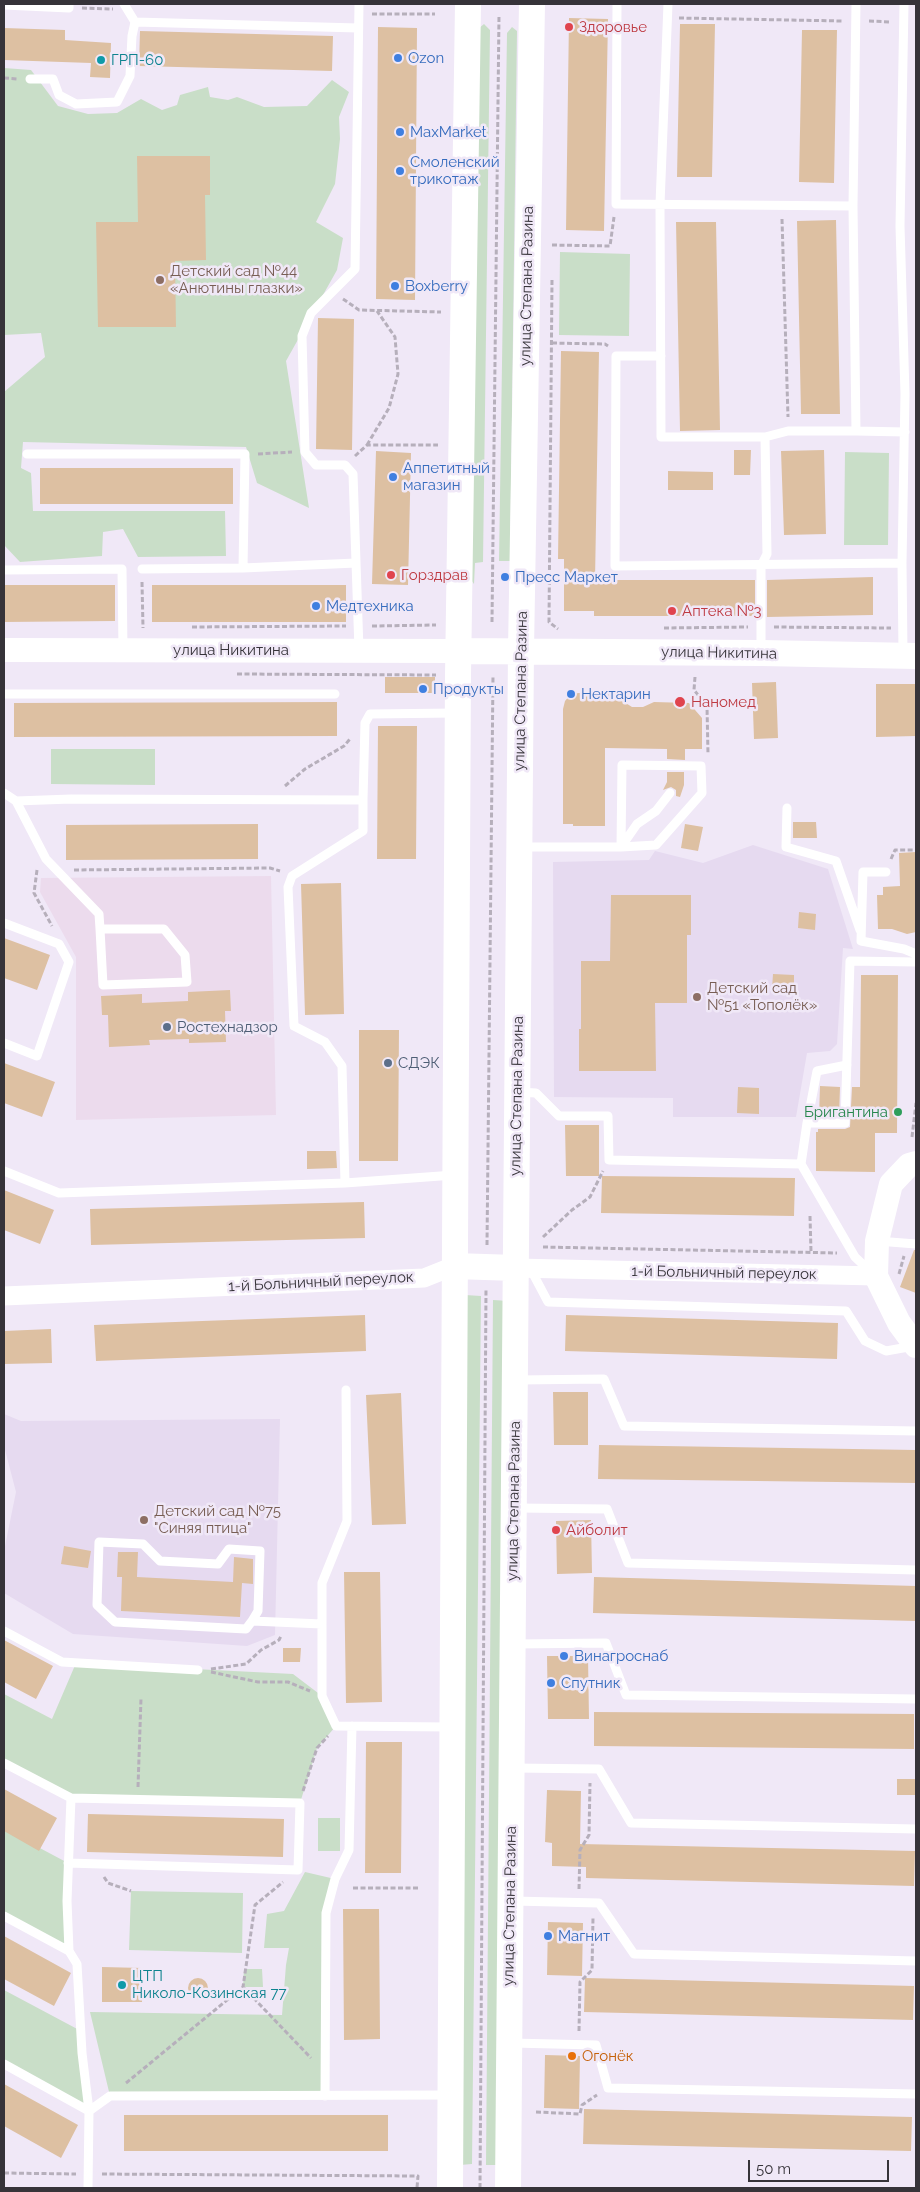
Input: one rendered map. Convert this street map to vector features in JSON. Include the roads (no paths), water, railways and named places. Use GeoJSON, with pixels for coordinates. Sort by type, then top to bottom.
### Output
{"type":"FeatureCollection","features":[{"type":"Feature","properties":{"kind":"main road"},"geometry":{"type":"LineString","coordinates":[[450,2188],[457,713],[468,4]]}},
{"type":"Feature","properties":{"kind":"main road","name":"улица Степана Разина"},"geometry":{"type":"LineString","coordinates":[[508,2188],[515,1380],[523,1268],[517,1092],[521,650],[532,4]]}},
{"type":"Feature","properties":{"kind":"main road","name":"улица Никитина"},"geometry":{"type":"LineString","coordinates":[[458,651],[521,650],[910,656]]}},
{"type":"Feature","properties":{"kind":"main road","name":"1-й Больничный переулок"},"geometry":{"type":"LineString","coordinates":[[454,1266],[523,1268]]}},
{"type":"Feature","properties":{"kind":"street","name":"улица Никитина"},"geometry":{"type":"LineString","coordinates":[[4,650],[123,639],[359,650],[458,651]]}},
{"type":"Feature","properties":{"kind":"street"},"geometry":{"type":"LineString","coordinates":[[916,1163],[909,1165],[891,1184],[877,1241],[876,1276],[899,1323],[916,1346]]}},
{"type":"Feature","properties":{"kind":"street","name":"1-й Больничный переулок"},"geometry":{"type":"LineString","coordinates":[[4,1296],[424,1278],[454,1266]]}},
{"type":"Feature","properties":{"kind":"street","name":"1-й Больничный переулок"},"geometry":{"type":"LineString","coordinates":[[523,1268],[876,1276]]}},
{"type":"Feature","properties":{"kind":"lane"},"geometry":{"type":"LineString","coordinates":[[4,5],[69,8],[69,4]]}},
{"type":"Feature","properties":{"kind":"lane"},"geometry":{"type":"LineString","coordinates":[[30,79],[53,80],[59,95],[76,104],[117,102],[130,76],[132,36],[136,22],[124,4]]}},
{"type":"Feature","properties":{"kind":"lane"},"geometry":{"type":"LineString","coordinates":[[359,4],[355,269],[311,313],[302,336],[305,452],[316,465],[345,465],[353,474],[359,650]]}},
{"type":"Feature","properties":{"kind":"lane"},"geometry":{"type":"LineString","coordinates":[[617,4],[616,204],[853,206]]}},
{"type":"Feature","properties":{"kind":"lane"},"geometry":{"type":"LineString","coordinates":[[668,4],[660,204],[661,437],[765,437],[788,431],[905,432]]}},
{"type":"Feature","properties":{"kind":"lane"},"geometry":{"type":"LineString","coordinates":[[856,4],[853,206],[856,431]]}},
{"type":"Feature","properties":{"kind":"lane"},"geometry":{"type":"LineString","coordinates":[[904,4],[900,226],[905,394],[902,563],[910,656]]}},
{"type":"Feature","properties":{"kind":"lane"},"geometry":{"type":"LineString","coordinates":[[136,22],[358,28]]}},
{"type":"Feature","properties":{"kind":"lane"},"geometry":{"type":"LineString","coordinates":[[661,356],[616,356],[615,566],[761,566],[902,563]]}},
{"type":"Feature","properties":{"kind":"lane"},"geometry":{"type":"LineString","coordinates":[[761,653],[761,566],[767,554],[765,437]]}},
{"type":"Feature","properties":{"kind":"lane"},"geometry":{"type":"LineString","coordinates":[[27,454],[245,454],[243,568]]}},
{"type":"Feature","properties":{"kind":"lane"},"geometry":{"type":"LineString","coordinates":[[142,569],[356,564]]}},
{"type":"Feature","properties":{"kind":"lane"},"geometry":{"type":"LineString","coordinates":[[4,570],[122,569],[123,639]]}},
{"type":"Feature","properties":{"kind":"lane"},"geometry":{"type":"LineString","coordinates":[[4,694],[335,694]]}},
{"type":"Feature","properties":{"kind":"lane"},"geometry":{"type":"LineString","coordinates":[[345,1183],[342,1066],[325,1042],[294,1026],[288,887],[292,876],[363,831],[365,722],[370,714],[457,713]]}},
{"type":"Feature","properties":{"kind":"lane"},"geometry":{"type":"LineString","coordinates":[[520,846],[620,847],[656,844],[702,793],[701,766],[622,765],[620,847]]}},
{"type":"Feature","properties":{"kind":"lane"},"geometry":{"type":"LineString","coordinates":[[4,793],[16,800],[71,798],[363,800]]}},
{"type":"Feature","properties":{"kind":"lane"},"geometry":{"type":"LineString","coordinates":[[620,847],[637,824],[656,811],[670,793]]}},
{"type":"Feature","properties":{"kind":"lane"},"geometry":{"type":"LineString","coordinates":[[16,800],[46,859],[99,914],[103,986],[187,982],[185,955],[164,929],[100,928]]}},
{"type":"Feature","properties":{"kind":"lane"},"geometry":{"type":"LineString","coordinates":[[787,808],[786,847],[836,861],[860,930]]}},
{"type":"Feature","properties":{"kind":"lane"},"geometry":{"type":"LineString","coordinates":[[886,872],[863,872],[861,941],[904,949],[916,954]]}},
{"type":"Feature","properties":{"kind":"lane"},"geometry":{"type":"LineString","coordinates":[[4,923],[60,944],[69,962],[37,1056],[4,1043]]}},
{"type":"Feature","properties":{"kind":"lane"},"geometry":{"type":"LineString","coordinates":[[807,1123],[845,1123],[850,961],[916,962]]}},
{"type":"Feature","properties":{"kind":"lane"},"geometry":{"type":"LineString","coordinates":[[847,1065],[817,1071],[800,1164],[852,1253],[876,1276]]}},
{"type":"Feature","properties":{"kind":"lane"},"geometry":{"type":"LineString","coordinates":[[517,1092],[536,1093],[559,1116],[608,1116],[609,1160],[800,1164]]}},
{"type":"Feature","properties":{"kind":"lane"},"geometry":{"type":"LineString","coordinates":[[4,1171],[60,1193],[345,1183],[455,1174]]}},
{"type":"Feature","properties":{"kind":"lane"},"geometry":{"type":"LineString","coordinates":[[877,1241],[916,1244]]}},
{"type":"Feature","properties":{"kind":"lane"},"geometry":{"type":"LineString","coordinates":[[523,1268],[548,1302],[846,1311],[866,1342],[886,1351],[916,1346]]}},
{"type":"Feature","properties":{"kind":"lane"},"geometry":{"type":"LineString","coordinates":[[515,1380],[604,1380],[624,1426],[916,1432]]}},
{"type":"Feature","properties":{"kind":"lane"},"geometry":{"type":"LineString","coordinates":[[346,1390],[347,1521],[322,1583],[322,1696],[336,1726],[452,1727]]}},
{"type":"Feature","properties":{"kind":"lane"},"geometry":{"type":"LineString","coordinates":[[514,1508],[607,1509],[628,1563],[916,1570]]}},
{"type":"Feature","properties":{"kind":"lane"},"geometry":{"type":"LineString","coordinates":[[99,1542],[143,1544],[160,1561],[218,1564],[229,1550],[260,1551],[258,1611],[252,1621],[246,1629],[115,1622],[97,1605],[99,1542]]}},
{"type":"Feature","properties":{"kind":"lane"},"geometry":{"type":"LineString","coordinates":[[252,1621],[322,1624]]}},
{"type":"Feature","properties":{"kind":"lane"},"geometry":{"type":"LineString","coordinates":[[4,1631],[62,1662],[198,1670]]}},
{"type":"Feature","properties":{"kind":"lane"},"geometry":{"type":"LineString","coordinates":[[513,1644],[606,1643],[626,1695],[916,1699]]}},
{"type":"Feature","properties":{"kind":"lane"},"geometry":{"type":"LineString","coordinates":[[325,2096],[326,1913],[335,1879],[349,1850],[352,1726]]}},
{"type":"Feature","properties":{"kind":"lane"},"geometry":{"type":"LineString","coordinates":[[4,1763],[70,1798],[300,1803],[298,1870],[68,1863]]}},
{"type":"Feature","properties":{"kind":"lane"},"geometry":{"type":"LineString","coordinates":[[512,1768],[599,1769],[631,1823],[916,1829]]}},
{"type":"Feature","properties":{"kind":"lane"},"geometry":{"type":"LineString","coordinates":[[69,1951],[68,1863],[70,1798]]}},
{"type":"Feature","properties":{"kind":"lane"},"geometry":{"type":"LineString","coordinates":[[510,1901],[599,1902],[634,1954],[916,1962]]}},
{"type":"Feature","properties":{"kind":"lane"},"geometry":{"type":"LineString","coordinates":[[4,1916],[69,1951],[77,1964],[82,2053],[89,2111],[88,2188]]}},
{"type":"Feature","properties":{"kind":"lane"},"geometry":{"type":"LineString","coordinates":[[509,2043],[596,2045],[608,2088],[916,2094]]}},
{"type":"Feature","properties":{"kind":"lane"},"geometry":{"type":"LineString","coordinates":[[4,2064],[89,2111]]}},
{"type":"Feature","properties":{"kind":"lane"},"geometry":{"type":"LineString","coordinates":[[89,2111],[110,2096],[450,2095]]}},
{"type":"Feature","properties":{"kind":"place","name":"Здоровье"},"geometry":{"type":"Point","coordinates":[569,27]}},
{"type":"Feature","properties":{"kind":"place","name":"Ozon"},"geometry":{"type":"Point","coordinates":[398,58]}},
{"type":"Feature","properties":{"kind":"place","name":"ГРП-60"},"geometry":{"type":"Point","coordinates":[101,60]}},
{"type":"Feature","properties":{"kind":"place","name":"MaxMarket"},"geometry":{"type":"Point","coordinates":[400,132]}},
{"type":"Feature","properties":{"kind":"place","name":"Смоленский трикотаж"},"geometry":{"type":"Point","coordinates":[400,171]}},
{"type":"Feature","properties":{"kind":"place","name":"Детский сад №44 «Анютины глазки»"},"geometry":{"type":"Point","coordinates":[160,280]}},
{"type":"Feature","properties":{"kind":"place","name":"Boxberry"},"geometry":{"type":"Point","coordinates":[395,286]}},
{"type":"Feature","properties":{"kind":"place","name":"Аппетитный магазин"},"geometry":{"type":"Point","coordinates":[393,477]}},
{"type":"Feature","properties":{"kind":"place","name":"Горздрав"},"geometry":{"type":"Point","coordinates":[391,575]}},
{"type":"Feature","properties":{"kind":"place","name":"Пресс Маркет"},"geometry":{"type":"Point","coordinates":[505,577]}},
{"type":"Feature","properties":{"kind":"place","name":"Медтехника"},"geometry":{"type":"Point","coordinates":[316,606]}},
{"type":"Feature","properties":{"kind":"place","name":"Аптека №3"},"geometry":{"type":"Point","coordinates":[672,611]}},
{"type":"Feature","properties":{"kind":"place","name":"Продукты"},"geometry":{"type":"Point","coordinates":[423,689]}},
{"type":"Feature","properties":{"kind":"place","name":"Нектарин"},"geometry":{"type":"Point","coordinates":[571,694]}},
{"type":"Feature","properties":{"kind":"place","name":"Наномед"},"geometry":{"type":"Point","coordinates":[680,702]}},
{"type":"Feature","properties":{"kind":"place","name":"Детский сад №51 «Тополёк»"},"geometry":{"type":"Point","coordinates":[697,997]}},
{"type":"Feature","properties":{"kind":"place","name":"Ростехнадзор"},"geometry":{"type":"Point","coordinates":[167,1027]}},
{"type":"Feature","properties":{"kind":"place","name":"СДЭК"},"geometry":{"type":"Point","coordinates":[388,1063]}},
{"type":"Feature","properties":{"kind":"place","name":"Бригантина"},"geometry":{"type":"Point","coordinates":[898,1112]}},
{"type":"Feature","properties":{"kind":"place","name":"Детский сад №75 \"Синяя птица\""},"geometry":{"type":"Point","coordinates":[144,1520]}},
{"type":"Feature","properties":{"kind":"place","name":"Айболит"},"geometry":{"type":"Point","coordinates":[556,1530]}},
{"type":"Feature","properties":{"kind":"place","name":"Винагроснаб"},"geometry":{"type":"Point","coordinates":[564,1656]}},
{"type":"Feature","properties":{"kind":"place","name":"Спутник"},"geometry":{"type":"Point","coordinates":[551,1683]}},
{"type":"Feature","properties":{"kind":"place","name":"Магнит"},"geometry":{"type":"Point","coordinates":[548,1936]}},
{"type":"Feature","properties":{"kind":"place","name":"ЦТП Николо-Козинская 77"},"geometry":{"type":"Point","coordinates":[122,1985]}},
{"type":"Feature","properties":{"kind":"place","name":"Огонёк"},"geometry":{"type":"Point","coordinates":[572,2056]}}]}
